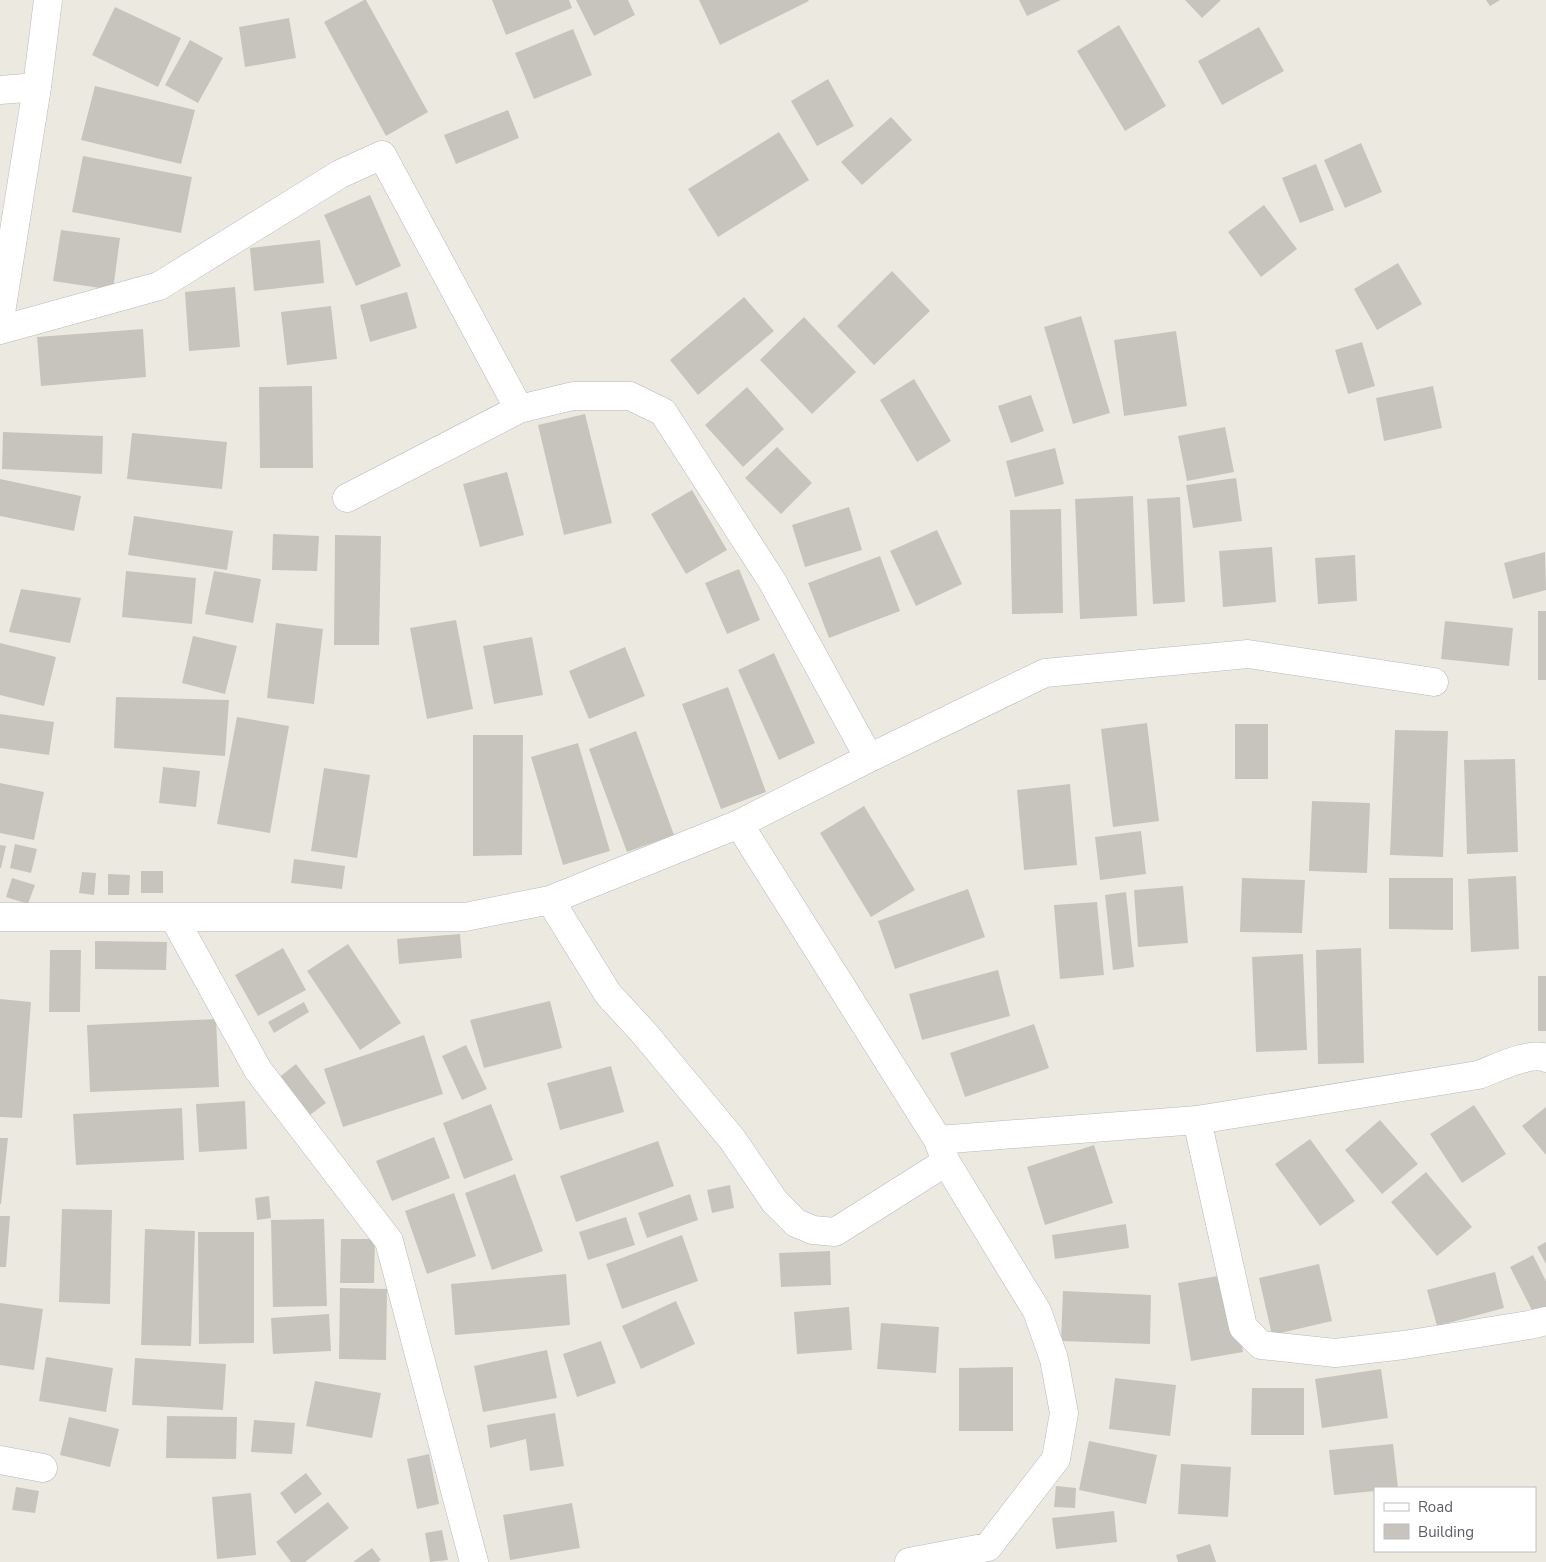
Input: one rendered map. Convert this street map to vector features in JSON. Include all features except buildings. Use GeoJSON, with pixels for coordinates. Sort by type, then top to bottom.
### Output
{"type":"FeatureCollection","features":[{"type":"Feature","properties":{"kind":"street"},"geometry":{"type":"LineString","coordinates":[[0,319],[37,87],[48,0]]}},
{"type":"Feature","properties":{"kind":"street"},"geometry":{"type":"LineString","coordinates":[[0,90],[37,87]]}},
{"type":"Feature","properties":{"kind":"street"},"geometry":{"type":"LineString","coordinates":[[0,330],[158,286],[340,174],[382,155],[519,409]]}},
{"type":"Feature","properties":{"kind":"street"},"geometry":{"type":"LineString","coordinates":[[347,498],[519,409],[573,396],[630,396],[663,412],[772,581],[869,758]]}},
{"type":"Feature","properties":{"kind":"street"},"geometry":{"type":"LineString","coordinates":[[0,917],[465,917],[550,900],[739,824],[869,758],[1045,673],[1248,654],[1434,682]]}},
{"type":"Feature","properties":{"kind":"street"},"geometry":{"type":"LineString","coordinates":[[739,824],[942,1151],[1037,1312],[1054,1359],[1064,1414],[1056,1459],[988,1547],[909,1562]]}},
{"type":"Feature","properties":{"kind":"street"},"geometry":{"type":"LineString","coordinates":[[550,900],[608,994],[644,1033],[732,1139],[774,1202],[796,1223],[813,1230],[835,1232],[942,1151],[1197,1120],[1478,1075],[1518,1060],[1540,1056],[1546,1058]]}},
{"type":"Feature","properties":{"kind":"street"},"geometry":{"type":"LineString","coordinates":[[174,918],[258,1070],[389,1241],[474,1562]]}},
{"type":"Feature","properties":{"kind":"street"},"geometry":{"type":"LineString","coordinates":[[1197,1120],[1243,1328],[1261,1345],[1335,1353],[1404,1345],[1546,1321]]}},
{"type":"Feature","properties":{"kind":"street"},"geometry":{"type":"LineString","coordinates":[[0,1460],[43,1468]]}}]}
